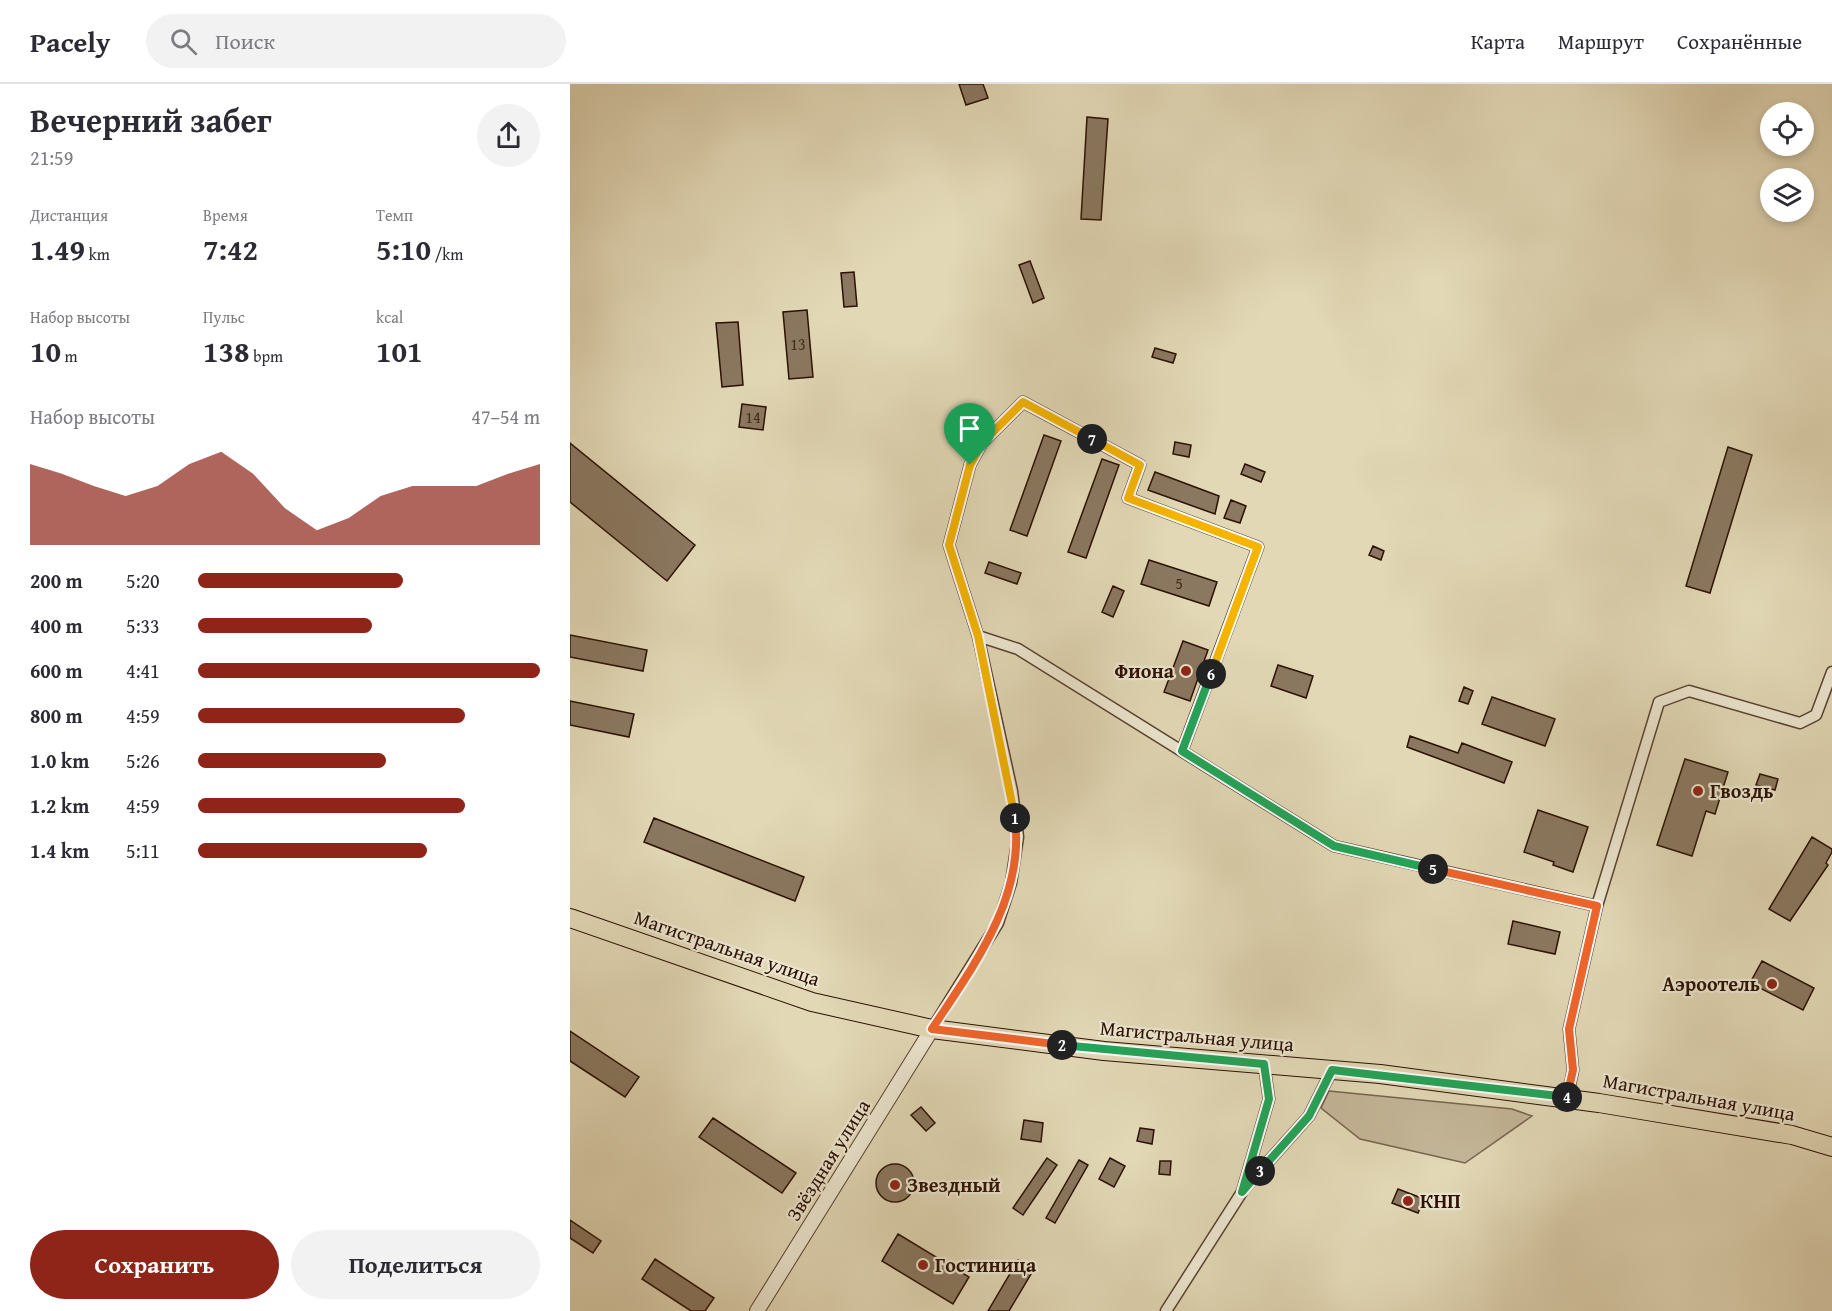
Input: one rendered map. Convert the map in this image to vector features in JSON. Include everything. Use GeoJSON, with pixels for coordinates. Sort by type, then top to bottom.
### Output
{"type":"FeatureCollection","features":[{"type":"Feature","properties":{"kind":"main road","name":"Магистральная улица"},"geometry":{"type":"LineString","coordinates":[[570,918],[812,1002],[932,1029],[1104,1051],[1332,1070],[1567,1099],[1792,1135],[1832,1147]]}},
{"type":"Feature","properties":{"kind":"street"},"geometry":{"type":"LineString","coordinates":[[932,1029],[998,923],[1011,883],[1018,837],[1012,791],[978,636],[949,545],[970,465],[982,443],[1023,402],[1140,465],[1128,498],[1258,547],[1182,751]]}},
{"type":"Feature","properties":{"kind":"street"},"geometry":{"type":"LineString","coordinates":[[978,636],[1018,649],[1334,846],[1597,906]]}},
{"type":"Feature","properties":{"kind":"street"},"geometry":{"type":"LineString","coordinates":[[1567,1099],[1573,1070],[1569,1029],[1597,906],[1659,702],[1689,691],[1800,723],[1816,715],[1832,672]]}},
{"type":"Feature","properties":{"kind":"street","name":"Звёздная улица"},"geometry":{"type":"LineString","coordinates":[[757,1311],[932,1029]]}},
{"type":"Feature","properties":{"kind":"street"},"geometry":{"type":"LineString","coordinates":[[1242,1192],[1269,1099],[1264,1064]]}},
{"type":"Feature","properties":{"kind":"street"},"geometry":{"type":"LineString","coordinates":[[1166,1311],[1242,1192],[1309,1116],[1332,1070]]}},
{"type":"Feature","properties":{"kind":"shaded area"},"geometry":{"type":"Polygon","coordinates":[[[1329,1091],[1512,1109],[1532,1116],[1465,1163],[1360,1139],[1321,1108],[1329,1091]]]}},
{"type":"Feature","properties":{"kind":"building"},"geometry":{"type":"Polygon","coordinates":[[[959,84],[983,84],[988,98],[966,105],[959,84]]]}},
{"type":"Feature","properties":{"kind":"building"},"geometry":{"type":"Polygon","coordinates":[[[1087,117],[1108,119],[1101,220],[1081,219],[1087,117]]]}},
{"type":"Feature","properties":{"kind":"building"},"geometry":{"type":"Polygon","coordinates":[[[1030,261],[1044,298],[1033,303],[1019,265],[1030,261]]]}},
{"type":"Feature","properties":{"kind":"building"},"geometry":{"type":"Polygon","coordinates":[[[854,272],[857,306],[844,307],[841,273],[854,272]]]}},
{"type":"Feature","properties":{"kind":"building"},"geometry":{"type":"Polygon","coordinates":[[[807,310],[813,377],[789,379],[783,312],[807,310]]]}},
{"type":"Feature","properties":{"kind":"building"},"geometry":{"type":"Polygon","coordinates":[[[738,322],[743,385],[722,387],[716,323],[738,322]]]}},
{"type":"Feature","properties":{"kind":"building"},"geometry":{"type":"Polygon","coordinates":[[[1155,348],[1176,354],[1173,363],[1152,357],[1155,348]]]}},
{"type":"Feature","properties":{"kind":"building"},"geometry":{"type":"Polygon","coordinates":[[[742,404],[766,407],[763,430],[739,427],[742,404]]]}},
{"type":"Feature","properties":{"kind":"building"},"geometry":{"type":"Polygon","coordinates":[[[1044,435],[1061,441],[1027,536],[1010,530],[1044,435]]]}},
{"type":"Feature","properties":{"kind":"building"},"geometry":{"type":"Polygon","coordinates":[[[1175,442],[1191,445],[1189,457],[1173,454],[1175,442]]]}},
{"type":"Feature","properties":{"kind":"building"},"geometry":{"type":"Polygon","coordinates":[[[570,443],[695,545],[667,581],[570,502],[570,443]]]}},
{"type":"Feature","properties":{"kind":"building"},"geometry":{"type":"Polygon","coordinates":[[[1728,447],[1752,455],[1710,593],[1686,586],[1728,447]]]}},
{"type":"Feature","properties":{"kind":"building"},"geometry":{"type":"Polygon","coordinates":[[[1102,459],[1119,465],[1086,558],[1068,552],[1102,459]]]}},
{"type":"Feature","properties":{"kind":"building"},"geometry":{"type":"Polygon","coordinates":[[[1245,464],[1265,472],[1261,482],[1241,474],[1245,464]]]}},
{"type":"Feature","properties":{"kind":"building"},"geometry":{"type":"Polygon","coordinates":[[[1155,472],[1219,496],[1215,514],[1148,490],[1155,472]]]}},
{"type":"Feature","properties":{"kind":"building"},"geometry":{"type":"Polygon","coordinates":[[[1231,500],[1246,506],[1240,523],[1224,518],[1231,500]]]}},
{"type":"Feature","properties":{"kind":"building"},"geometry":{"type":"Polygon","coordinates":[[[1373,546],[1384,551],[1381,560],[1369,555],[1373,546]]]}},
{"type":"Feature","properties":{"kind":"building"},"geometry":{"type":"Polygon","coordinates":[[[1149,560],[1217,582],[1209,606],[1141,584],[1149,560]]]}},
{"type":"Feature","properties":{"kind":"building"},"geometry":{"type":"Polygon","coordinates":[[[989,562],[1021,573],[1017,584],[985,573],[989,562]]]}},
{"type":"Feature","properties":{"kind":"building"},"geometry":{"type":"Polygon","coordinates":[[[1113,586],[1124,591],[1113,617],[1102,612],[1113,586]]]}},
{"type":"Feature","properties":{"kind":"building"},"geometry":{"type":"Polygon","coordinates":[[[570,635],[647,650],[643,671],[570,657],[570,635]]]}},
{"type":"Feature","properties":{"kind":"building","name":"Фиона"},"geometry":{"type":"Polygon","coordinates":[[[1183,641],[1208,650],[1190,701],[1164,692],[1183,641]]]}},
{"type":"Feature","properties":{"kind":"building"},"geometry":{"type":"Polygon","coordinates":[[[1278,665],[1313,676],[1306,698],[1271,686],[1278,665]]]}},
{"type":"Feature","properties":{"kind":"building"},"geometry":{"type":"Polygon","coordinates":[[[1464,687],[1473,691],[1468,704],[1459,701],[1464,687]]]}},
{"type":"Feature","properties":{"kind":"building"},"geometry":{"type":"Polygon","coordinates":[[[1492,697],[1555,719],[1545,746],[1482,724],[1492,697]]]}},
{"type":"Feature","properties":{"kind":"building"},"geometry":{"type":"Polygon","coordinates":[[[570,701],[634,714],[629,737],[570,725],[570,701]]]}},
{"type":"Feature","properties":{"kind":"building"},"geometry":{"type":"Polygon","coordinates":[[[1410,736],[1458,753],[1462,743],[1512,762],[1504,783],[1407,747],[1410,736]]]}},
{"type":"Feature","properties":{"kind":"building","name":"Гвоздь"},"geometry":{"type":"Polygon","coordinates":[[[1685,759],[1728,772],[1715,814],[1706,811],[1692,856],[1657,845],[1685,759]]]}},
{"type":"Feature","properties":{"kind":"building"},"geometry":{"type":"Polygon","coordinates":[[[1760,774],[1778,779],[1775,790],[1756,785],[1760,774]]]}},
{"type":"Feature","properties":{"kind":"building"},"geometry":{"type":"Polygon","coordinates":[[[1538,810],[1588,827],[1573,872],[1553,865],[1554,862],[1524,852],[1538,810]]]}},
{"type":"Feature","properties":{"kind":"building"},"geometry":{"type":"Polygon","coordinates":[[[654,818],[804,877],[795,901],[644,842],[654,818]]]}},
{"type":"Feature","properties":{"kind":"building"},"geometry":{"type":"Polygon","coordinates":[[[1812,837],[1832,849],[1832,852],[1826,863],[1828,865],[1790,921],[1769,909],[1812,837]]]}},
{"type":"Feature","properties":{"kind":"building"},"geometry":{"type":"Polygon","coordinates":[[[1513,921],[1560,932],[1555,954],[1508,944],[1513,921]]]}},
{"type":"Feature","properties":{"kind":"building"},"geometry":{"type":"Polygon","coordinates":[[[1762,961],[1814,988],[1803,1010],[1750,983],[1762,961]]]}},
{"type":"Feature","properties":{"kind":"building"},"geometry":{"type":"Polygon","coordinates":[[[570,1031],[639,1077],[625,1097],[570,1061],[570,1031]]]}},
{"type":"Feature","properties":{"kind":"building"},"geometry":{"type":"Polygon","coordinates":[[[921,1107],[935,1123],[926,1131],[911,1115],[921,1107]]]}},
{"type":"Feature","properties":{"kind":"building"},"geometry":{"type":"Polygon","coordinates":[[[713,1118],[796,1173],[782,1193],[699,1137],[713,1118]]]}},
{"type":"Feature","properties":{"kind":"building"},"geometry":{"type":"Polygon","coordinates":[[[1024,1120],[1043,1123],[1041,1142],[1021,1139],[1024,1120]]]}},
{"type":"Feature","properties":{"kind":"building"},"geometry":{"type":"Polygon","coordinates":[[[1140,1128],[1154,1130],[1152,1144],[1137,1141],[1140,1128]]]}},
{"type":"Feature","properties":{"kind":"building"},"geometry":{"type":"Polygon","coordinates":[[[1047,1158],[1057,1165],[1023,1215],[1013,1208],[1047,1158]]]}},
{"type":"Feature","properties":{"kind":"building"},"geometry":{"type":"Polygon","coordinates":[[[1110,1158],[1125,1166],[1114,1187],[1099,1179],[1110,1158]]]}},
{"type":"Feature","properties":{"kind":"building"},"geometry":{"type":"Polygon","coordinates":[[[1079,1160],[1088,1165],[1055,1223],[1046,1218],[1079,1160]]]}},
{"type":"Feature","properties":{"kind":"building"},"geometry":{"type":"Polygon","coordinates":[[[1160,1161],[1171,1161],[1170,1175],[1159,1174],[1160,1161]]]}},
{"type":"Feature","properties":{"kind":"building"},"geometry":{"type":"Polygon","coordinates":[[[895,1164],[909,1169],[914,1183],[909,1197],[895,1202],[881,1197],[876,1183],[881,1169],[895,1164]]]}},
{"type":"Feature","properties":{"kind":"building","name":"КНП"},"geometry":{"type":"Polygon","coordinates":[[[1398,1189],[1424,1199],[1418,1213],[1392,1203],[1398,1189]]]}},
{"type":"Feature","properties":{"kind":"building"},"geometry":{"type":"Polygon","coordinates":[[[570,1220],[601,1241],[593,1253],[570,1238],[570,1220]]]}},
{"type":"Feature","properties":{"kind":"building"},"geometry":{"type":"Polygon","coordinates":[[[898,1234],[969,1277],[953,1304],[882,1261],[898,1234]]]}},
{"type":"Feature","properties":{"kind":"building"},"geometry":{"type":"Polygon","coordinates":[[[655,1259],[714,1298],[705,1311],[691,1311],[642,1279],[655,1259]]]}},
{"type":"Feature","properties":{"kind":"building"},"geometry":{"type":"Polygon","coordinates":[[[1018,1260],[1034,1269],[1009,1311],[988,1311],[1018,1260]]]}},
{"type":"Feature","properties":{"kind":"place","name":"Фиона"},"geometry":{"type":"Point","coordinates":[1186,671]}},
{"type":"Feature","properties":{"kind":"place","name":"Гвоздь"},"geometry":{"type":"Point","coordinates":[1698,791]}},
{"type":"Feature","properties":{"kind":"place","name":"Аэроотель"},"geometry":{"type":"Point","coordinates":[1772,984]}},
{"type":"Feature","properties":{"kind":"place","name":"Звездный"},"geometry":{"type":"Point","coordinates":[895,1185]}},
{"type":"Feature","properties":{"kind":"place","name":"КНП"},"geometry":{"type":"Point","coordinates":[1408,1201]}},
{"type":"Feature","properties":{"kind":"place","name":"Гостиница"},"geometry":{"type":"Point","coordinates":[923,1265]}},
{"type":"Feature","properties":{"kind":"route"},"geometry":{"type":"LineString","coordinates":[[1023,402],[1140,465],[1128,498],[1258,547],[1182,751],[1334,846],[1597,906],[1569,1029],[1573,1070],[1567,1099],[1380,1074],[1332,1070],[1309,1116],[1242,1192],[1269,1099],[1264,1064],[1104,1051],[932,1029],[998,923],[1011,883],[1018,837],[1012,791],[978,636],[949,545],[970,465],[982,443],[1023,402]]}}]}
